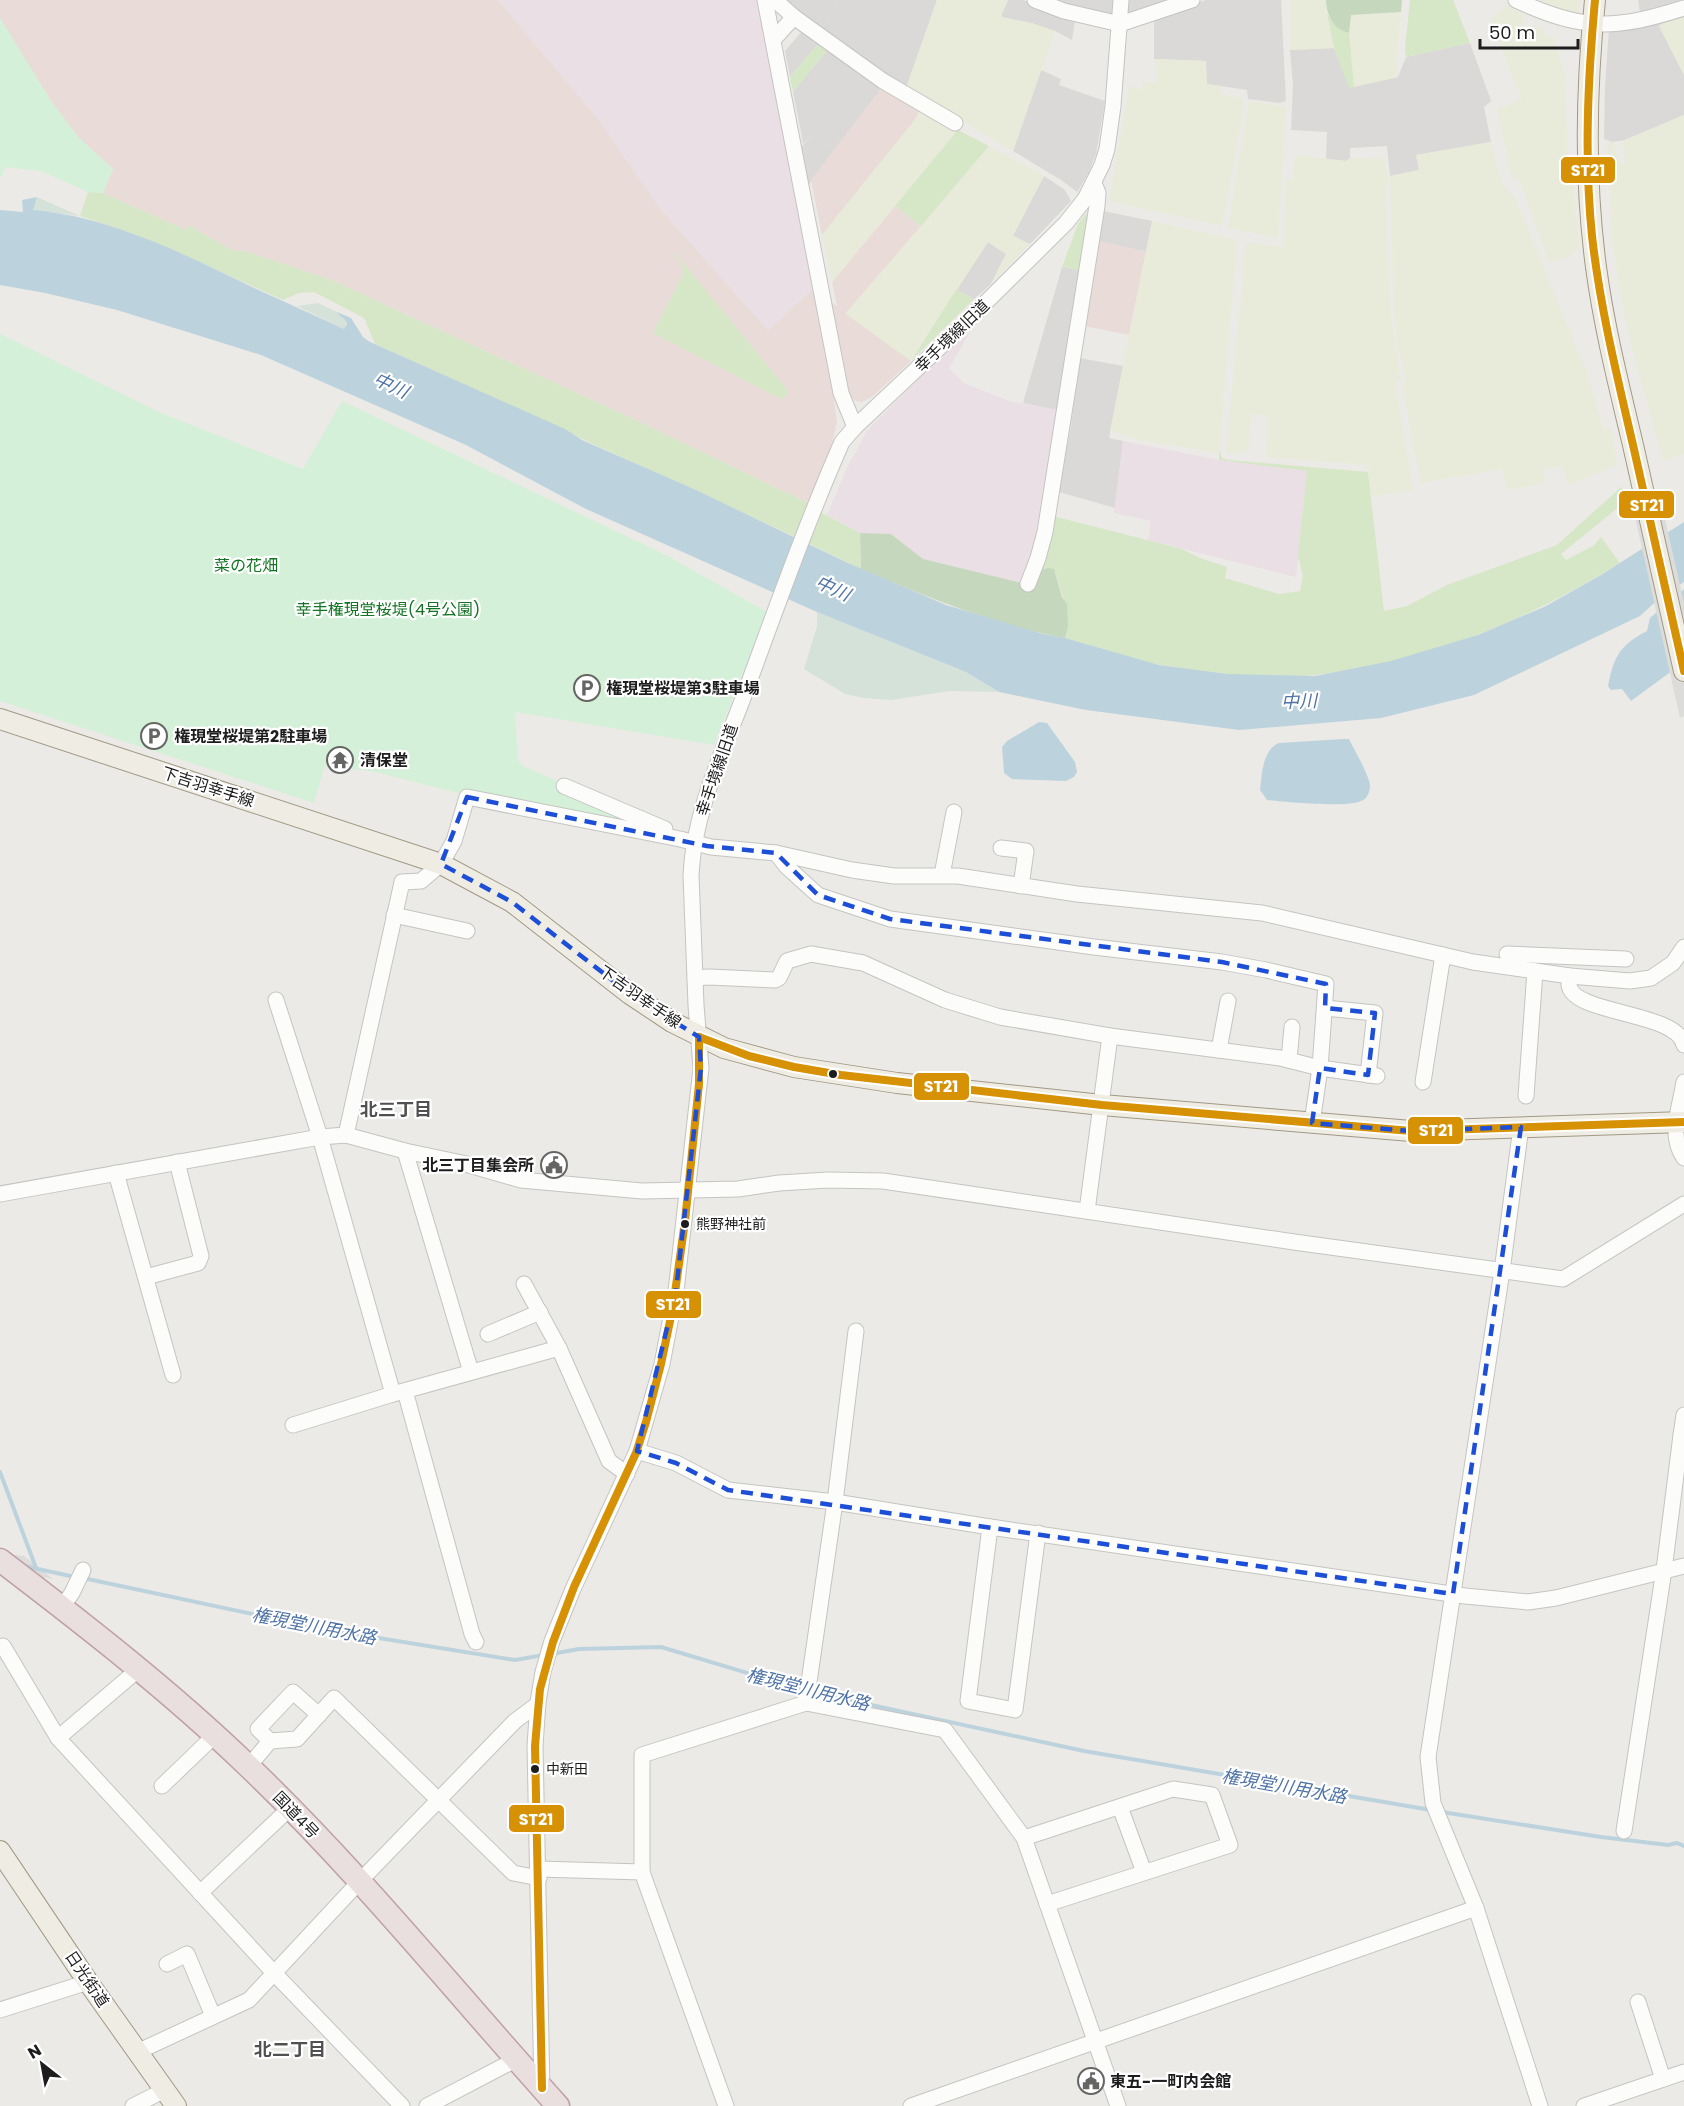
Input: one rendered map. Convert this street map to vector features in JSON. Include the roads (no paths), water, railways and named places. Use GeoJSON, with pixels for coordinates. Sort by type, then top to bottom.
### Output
{"type":"FeatureCollection","features":[{"type":"Feature","properties":{"kind":"highway","name":"国道4号"},"geometry":{"type":"LineString","coordinates":[[8,1566],[140,1668],[249,1766],[359,1882],[517,2059],[543,2097],[558,2106]]}},
{"type":"Feature","properties":{"kind":"main road"},"geometry":{"type":"LineString","coordinates":[[1595,0],[1587,88],[1586,138],[1595,266],[1611,352],[1684,671]]}},
{"type":"Feature","properties":{"kind":"main road","name":"下吉羽幸手線"},"geometry":{"type":"LineString","coordinates":[[0,719],[441,864],[512,902],[630,994],[672,1022],[724,1048],[794,1067],[897,1083],[1102,1105],[1411,1131],[1680,1122]]}},
{"type":"Feature","properties":{"kind":"main road","name":"日光街道"},"geometry":{"type":"LineString","coordinates":[[0,1851],[170,2098]]}},
{"type":"Feature","properties":{"kind":"street"},"geometry":{"type":"LineString","coordinates":[[765,0],[841,393],[855,426]]}},
{"type":"Feature","properties":{"kind":"street"},"geometry":{"type":"LineString","coordinates":[[771,0],[883,81],[955,123]]}},
{"type":"Feature","properties":{"kind":"street"},"geometry":{"type":"LineString","coordinates":[[1035,0],[1064,11],[1120,24],[1192,0]]}},
{"type":"Feature","properties":{"kind":"street","name":"幸手境線旧道"},"geometry":{"type":"LineString","coordinates":[[538,1704],[543,1672],[552,1641],[573,1589],[637,1451],[662,1364],[676,1291],[689,1191],[700,1068],[687,841],[701,812],[807,527],[842,442],[855,426],[958,330],[1066,223],[1085,199],[1094,183],[1107,149],[1121,0]]}},
{"type":"Feature","properties":{"kind":"street"},"geometry":{"type":"LineString","coordinates":[[1515,0],[1544,13],[1593,24],[1614,25],[1645,20],[1684,8]]}},
{"type":"Feature","properties":{"kind":"street"},"geometry":{"type":"LineString","coordinates":[[772,40],[794,17]]}},
{"type":"Feature","properties":{"kind":"street"},"geometry":{"type":"LineString","coordinates":[[1028,584],[1038,558],[1047,521],[1097,206],[1098,193],[1094,183]]}},
{"type":"Feature","properties":{"kind":"street"},"geometry":{"type":"LineString","coordinates":[[564,786],[665,829],[687,841]]}},
{"type":"Feature","properties":{"kind":"street"},"geometry":{"type":"LineString","coordinates":[[345,1135],[402,882],[422,880],[441,864],[454,841],[467,797],[711,847],[776,853],[852,870],[894,876],[958,876],[1147,903],[1262,913],[1473,962],[1570,976],[1630,981],[1651,978],[1673,963],[1684,947]]}},
{"type":"Feature","properties":{"kind":"street"},"geometry":{"type":"LineString","coordinates":[[942,875],[954,812]]}},
{"type":"Feature","properties":{"kind":"street"},"geometry":{"type":"LineString","coordinates":[[1001,848],[1026,850],[1021,886]]}},
{"type":"Feature","properties":{"kind":"street"},"geometry":{"type":"LineString","coordinates":[[776,853],[787,867],[818,895],[890,919],[1222,962],[1326,984],[1320,1068],[1312,1123]]}},
{"type":"Feature","properties":{"kind":"street"},"geometry":{"type":"LineString","coordinates":[[394,915],[468,931]]}},
{"type":"Feature","properties":{"kind":"street"},"geometry":{"type":"LineString","coordinates":[[695,978],[775,980],[779,978],[787,961],[811,954],[863,963],[945,1000],[1000,1017],[1110,1036],[1289,1060],[1320,1068],[1372,1075],[1375,1013],[1324,1008]]}},
{"type":"Feature","properties":{"kind":"street"},"geometry":{"type":"LineString","coordinates":[[1507,954],[1626,959]]}},
{"type":"Feature","properties":{"kind":"street"},"geometry":{"type":"LineString","coordinates":[[1423,1082],[1443,955]]}},
{"type":"Feature","properties":{"kind":"street"},"geometry":{"type":"LineString","coordinates":[[1526,1096],[1535,971]]}},
{"type":"Feature","properties":{"kind":"street"},"geometry":{"type":"LineString","coordinates":[[1570,976],[1569,985],[1579,997],[1670,1028],[1683,1038],[1684,1045]]}},
{"type":"Feature","properties":{"kind":"street"},"geometry":{"type":"LineString","coordinates":[[276,1000],[476,1642]]}},
{"type":"Feature","properties":{"kind":"street"},"geometry":{"type":"LineString","coordinates":[[1219,1050],[1228,1001]]}},
{"type":"Feature","properties":{"kind":"street"},"geometry":{"type":"LineString","coordinates":[[1289,1060],[1292,1027]]}},
{"type":"Feature","properties":{"kind":"street"},"geometry":{"type":"LineString","coordinates":[[1087,1211],[1110,1036]]}},
{"type":"Feature","properties":{"kind":"street"},"geometry":{"type":"LineString","coordinates":[[1684,1082],[1680,1122],[1675,1140],[1684,1158]]}},
{"type":"Feature","properties":{"kind":"street"},"geometry":{"type":"LineString","coordinates":[[1521,1126],[1502,1271],[1428,1757],[1433,1803],[1476,1908],[1539,2106]]}},
{"type":"Feature","properties":{"kind":"street"},"geometry":{"type":"LineString","coordinates":[[0,1194],[320,1137],[345,1135],[462,1163],[521,1180],[642,1191],[689,1191],[828,1180],[883,1181],[1563,1279],[1684,1204]]}},
{"type":"Feature","properties":{"kind":"street"},"geometry":{"type":"LineString","coordinates":[[405,1151],[471,1372]]}},
{"type":"Feature","properties":{"kind":"street"},"geometry":{"type":"LineString","coordinates":[[146,1277],[198,1263],[201,1256],[177,1162]]}},
{"type":"Feature","properties":{"kind":"street"},"geometry":{"type":"LineString","coordinates":[[116,1173],[173,1376]]}},
{"type":"Feature","properties":{"kind":"street"},"geometry":{"type":"LineString","coordinates":[[524,1284],[559,1348],[609,1461],[627,1474]]}},
{"type":"Feature","properties":{"kind":"street"},"geometry":{"type":"LineString","coordinates":[[488,1334],[540,1312]]}},
{"type":"Feature","properties":{"kind":"street"},"geometry":{"type":"LineString","coordinates":[[806,1703],[835,1502],[856,1331]]}},
{"type":"Feature","properties":{"kind":"street"},"geometry":{"type":"LineString","coordinates":[[292,1425],[559,1348]]}},
{"type":"Feature","properties":{"kind":"street"},"geometry":{"type":"LineString","coordinates":[[1624,1831],[1664,1570],[1684,1415]]}},
{"type":"Feature","properties":{"kind":"street"},"geometry":{"type":"LineString","coordinates":[[637,1451],[676,1463],[728,1490],[835,1502],[990,1527],[1528,1602],[1556,1598],[1684,1566]]}},
{"type":"Feature","properties":{"kind":"street"},"geometry":{"type":"LineString","coordinates":[[990,1527],[968,1701],[1015,1710],[1038,1533]]}},
{"type":"Feature","properties":{"kind":"street"},"geometry":{"type":"LineString","coordinates":[[62,1607],[83,1570]]}},
{"type":"Feature","properties":{"kind":"street"},"geometry":{"type":"LineString","coordinates":[[3,1646],[58,1738],[274,1973],[402,2106]]}},
{"type":"Feature","properties":{"kind":"street"},"geometry":{"type":"LineString","coordinates":[[58,1738],[140,1668]]}},
{"type":"Feature","properties":{"kind":"street"},"geometry":{"type":"LineString","coordinates":[[319,1715],[293,1692],[258,1730],[270,1741],[297,1740],[334,1698],[513,1874],[642,1872]]}},
{"type":"Feature","properties":{"kind":"street"},"geometry":{"type":"LineString","coordinates":[[726,2106],[642,1872],[642,1755],[806,1703],[945,1730],[1024,1838],[1118,2106]]}},
{"type":"Feature","properties":{"kind":"street"},"geometry":{"type":"LineString","coordinates":[[137,2052],[249,2000],[359,1882],[515,1721],[538,1704]]}},
{"type":"Feature","properties":{"kind":"street"},"geometry":{"type":"LineString","coordinates":[[538,1704],[535,1746],[543,2097]]}},
{"type":"Feature","properties":{"kind":"street"},"geometry":{"type":"LineString","coordinates":[[162,1786],[215,1735]]}},
{"type":"Feature","properties":{"kind":"street"},"geometry":{"type":"LineString","coordinates":[[249,1766],[270,1741]]}},
{"type":"Feature","properties":{"kind":"street"},"geometry":{"type":"LineString","coordinates":[[1024,1838],[1173,1789],[1212,1795],[1230,1845],[1047,1904]]}},
{"type":"Feature","properties":{"kind":"street"},"geometry":{"type":"LineString","coordinates":[[1120,1807],[1144,1872]]}},
{"type":"Feature","properties":{"kind":"street"},"geometry":{"type":"LineString","coordinates":[[200,1893],[290,1808]]}},
{"type":"Feature","properties":{"kind":"street"},"geometry":{"type":"LineString","coordinates":[[911,2106],[1476,1908]]}},
{"type":"Feature","properties":{"kind":"street"},"geometry":{"type":"LineString","coordinates":[[167,1964],[186,1954],[213,2016]]}},
{"type":"Feature","properties":{"kind":"street"},"geometry":{"type":"LineString","coordinates":[[0,2010],[88,1982]]}},
{"type":"Feature","properties":{"kind":"street"},"geometry":{"type":"LineString","coordinates":[[1638,2002],[1663,2079]]}},
{"type":"Feature","properties":{"kind":"street"},"geometry":{"type":"LineString","coordinates":[[427,2106],[517,2059]]}},
{"type":"Feature","properties":{"kind":"street"},"geometry":{"type":"LineString","coordinates":[[1584,2106],[1611,2102],[1684,2072]]}},
{"type":"Feature","properties":{"kind":"street"},"geometry":{"type":"LineString","coordinates":[[133,2106],[170,2098]]}},
{"type":"Feature","properties":{"kind":"water","name":"中川"},"geometry":{"type":"Polygon","coordinates":[[[37,197],[33,210],[90,220],[146,238],[344,329],[347,324],[337,312],[351,318],[363,337],[370,342],[565,429],[582,440],[696,490],[848,563],[946,605],[1159,665],[1227,674],[1315,676],[1391,661],[1478,635],[1546,606],[1601,575],[1684,522],[1684,582],[1663,595],[1640,616],[1474,695],[1381,718],[1239,730],[1086,710],[999,692],[966,672],[817,612],[586,509],[466,445],[261,355],[117,310],[0,285],[0,210],[23,212],[22,200],[37,197]]]}},
{"type":"Feature","properties":{"kind":"water"},"geometry":{"type":"Polygon","coordinates":[[[1684,589],[1684,662],[1631,701],[1622,689],[1611,690],[1608,686],[1610,676],[1620,652],[1630,641],[1647,631],[1650,618],[1684,589]]]}},
{"type":"Feature","properties":{"kind":"water"},"geometry":{"type":"Polygon","coordinates":[[[1039,722],[1047,723],[1075,762],[1077,772],[1074,777],[1066,781],[1012,779],[1004,773],[1002,747],[1007,741],[1039,722]]]}},
{"type":"Feature","properties":{"kind":"water"},"geometry":{"type":"Polygon","coordinates":[[[1349,739],[1369,782],[1370,788],[1365,799],[1343,804],[1301,803],[1267,800],[1260,790],[1264,763],[1273,746],[1279,743],[1349,739]]]}},
{"type":"Feature","properties":{"kind":"waterway","name":"権現堂川用水路"},"geometry":{"type":"LineString","coordinates":[[0,1472],[36,1568]]}},
{"type":"Feature","properties":{"kind":"waterway","name":"権現堂川用水路"},"geometry":{"type":"LineString","coordinates":[[24,1566],[75,1577]]}},
{"type":"Feature","properties":{"kind":"waterway","name":"権現堂川用水路"},"geometry":{"type":"LineString","coordinates":[[83,1578],[323,1629],[515,1660],[544,1655]]}},
{"type":"Feature","properties":{"kind":"waterway","name":"権現堂川用水路"},"geometry":{"type":"LineString","coordinates":[[551,1654],[579,1649],[661,1647],[804,1690]]}},
{"type":"Feature","properties":{"kind":"waterway","name":"権現堂川用水路"},"geometry":{"type":"LineString","coordinates":[[811,1692],[1084,1751],[1431,1810]]}},
{"type":"Feature","properties":{"kind":"waterway","name":"権現堂川用水路"},"geometry":{"type":"LineString","coordinates":[[1442,1812],[1601,1837],[1668,1845],[1677,1843],[1684,1846]]}},
{"type":"Feature","properties":{"kind":"place","name":"権現堂桜堤第3駐車場"},"geometry":{"type":"Point","coordinates":[587,688]}},
{"type":"Feature","properties":{"kind":"place","name":"権現堂桜堤第2駐車場"},"geometry":{"type":"Point","coordinates":[154,736]}},
{"type":"Feature","properties":{"kind":"place","name":"清保堂"},"geometry":{"type":"Point","coordinates":[340,760]}},
{"type":"Feature","properties":{"kind":"place","name":"北三丁目集会所"},"geometry":{"type":"Point","coordinates":[554,1165]}},
{"type":"Feature","properties":{"kind":"place","name":"熊野神社前"},"geometry":{"type":"Point","coordinates":[685,1224]}},
{"type":"Feature","properties":{"kind":"place","name":"中新田"},"geometry":{"type":"Point","coordinates":[535,1769]}},
{"type":"Feature","properties":{"kind":"place","name":"東五-一町内会館"},"geometry":{"type":"Point","coordinates":[1091,2081]}},
{"type":"Feature","properties":{"kind":"district","name":"北三丁目"},"geometry":{"type":"Point","coordinates":[396,1109]}},
{"type":"Feature","properties":{"kind":"district","name":"北二丁目"},"geometry":{"type":"Point","coordinates":[290,2049]}},
{"type":"Feature","properties":{"kind":"park label","name":"菜の花畑"},"geometry":{"type":"Point","coordinates":[246,565]}},
{"type":"Feature","properties":{"kind":"park label","name":"幸手権現堂桜堤(4号公園)"},"geometry":{"type":"Point","coordinates":[388,609]}}]}
